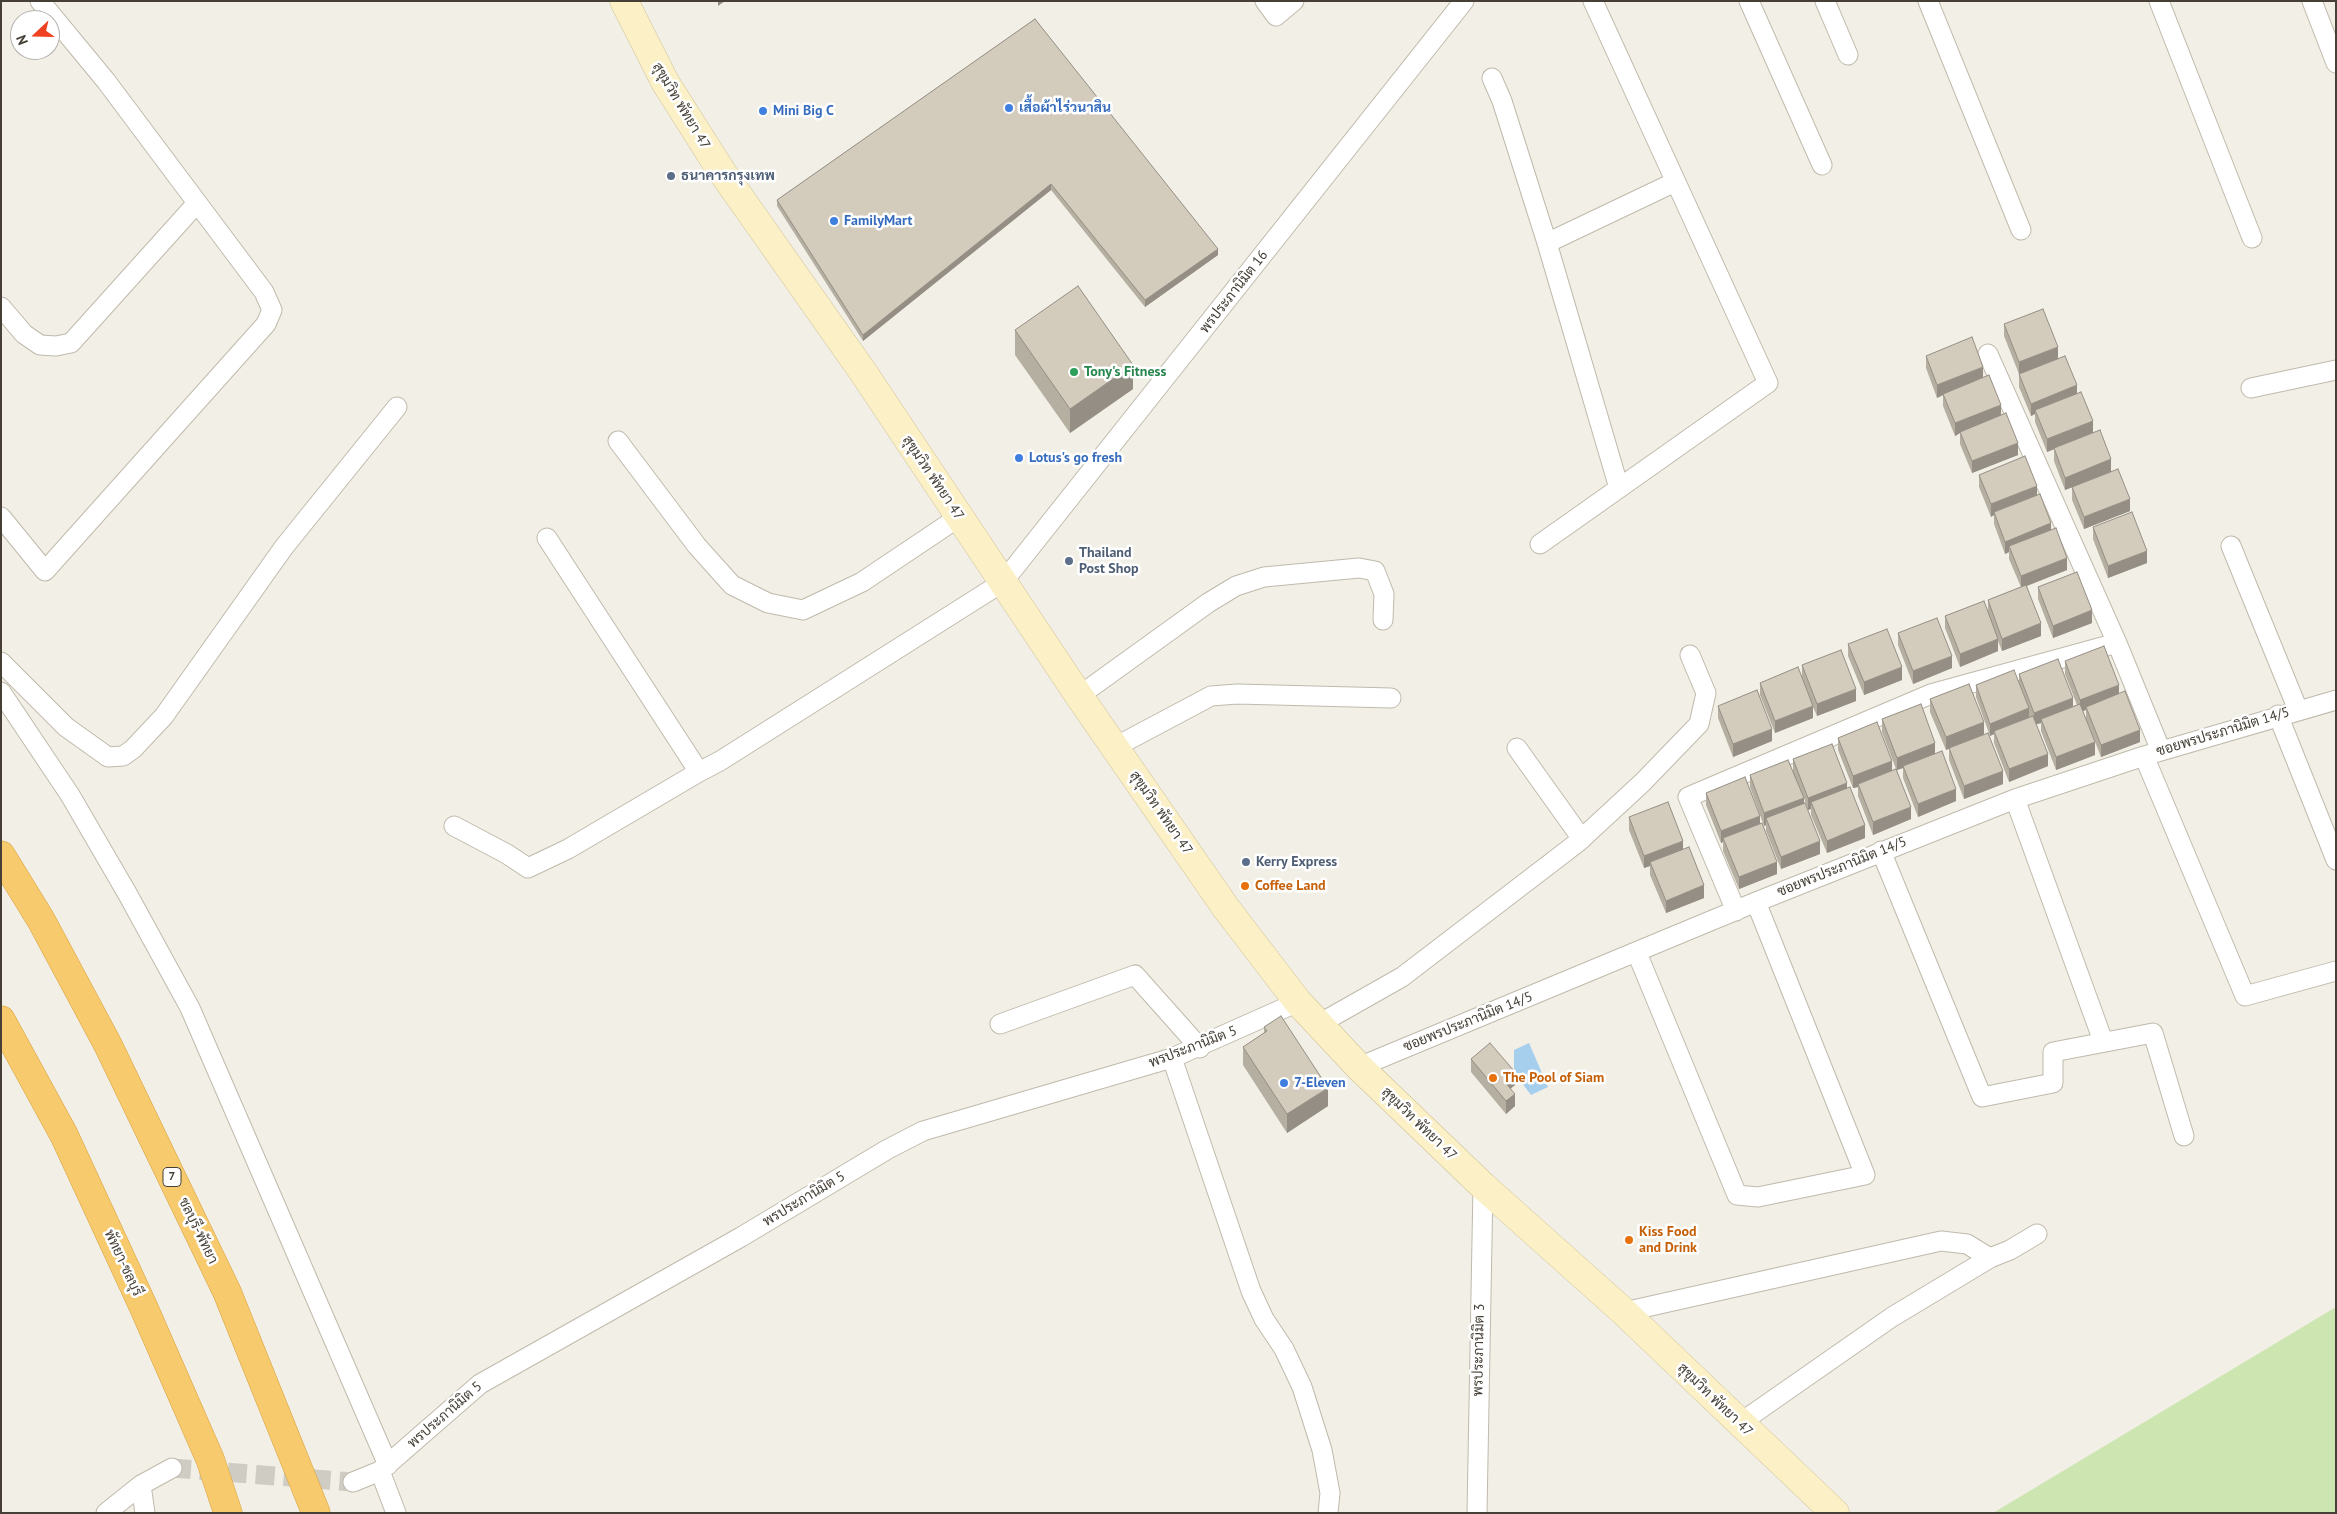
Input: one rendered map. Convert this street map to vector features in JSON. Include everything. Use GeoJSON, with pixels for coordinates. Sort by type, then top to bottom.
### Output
{"type":"FeatureCollection","features":[{"type":"Feature","properties":{"kind":"highway","name":"ชลบุรี-พัทยา"},"geometry":{"type":"LineString","coordinates":[[1,855],[41,920],[108,1045],[227,1292],[316,1513]]}},
{"type":"Feature","properties":{"kind":"highway","name":"พัทยา-ชลบุรี"},"geometry":{"type":"LineString","coordinates":[[1,1020],[64,1135],[143,1306],[210,1459],[228,1513]]}},
{"type":"Feature","properties":{"kind":"street"},"geometry":{"type":"LineString","coordinates":[[1,517],[44,571],[266,324],[272,310],[264,292],[198,203],[106,81],[40,1]]}},
{"type":"Feature","properties":{"kind":"street","name":"สุขุมวิท พัทยา 47"},"geometry":{"type":"LineString","coordinates":[[624,1],[665,82],[722,172],[863,372],[1079,696],[1226,908],[1298,1002],[1359,1067],[1483,1186],[1624,1312],[1835,1513]]}},
{"type":"Feature","properties":{"kind":"street"},"geometry":{"type":"LineString","coordinates":[[1266,1],[1276,16],[1294,1]]}},
{"type":"Feature","properties":{"kind":"street","name":"พรประภานิมิต 16"},"geometry":{"type":"LineString","coordinates":[[454,826],[507,854],[528,868],[568,849],[699,772],[1003,582],[1464,1]]}},
{"type":"Feature","properties":{"kind":"street"},"geometry":{"type":"LineString","coordinates":[[1540,544],[1768,383],[1593,1]]}},
{"type":"Feature","properties":{"kind":"street"},"geometry":{"type":"LineString","coordinates":[[1749,1],[1822,165]]}},
{"type":"Feature","properties":{"kind":"street"},"geometry":{"type":"LineString","coordinates":[[1825,1],[1848,56]]}},
{"type":"Feature","properties":{"kind":"street"},"geometry":{"type":"LineString","coordinates":[[1928,1],[2021,230]]}},
{"type":"Feature","properties":{"kind":"street"},"geometry":{"type":"LineString","coordinates":[[2159,1],[2252,238]]}},
{"type":"Feature","properties":{"kind":"street"},"geometry":{"type":"LineString","coordinates":[[2312,1],[2336,63]]}},
{"type":"Feature","properties":{"kind":"street"},"geometry":{"type":"LineString","coordinates":[[1492,78],[1502,101],[1547,243],[1619,488]]}},
{"type":"Feature","properties":{"kind":"street"},"geometry":{"type":"LineString","coordinates":[[1547,243],[1676,182]]}},
{"type":"Feature","properties":{"kind":"street"},"geometry":{"type":"LineString","coordinates":[[1,307],[24,334],[40,345],[56,346],[71,343],[198,203]]}},
{"type":"Feature","properties":{"kind":"street"},"geometry":{"type":"LineString","coordinates":[[1988,354],[2117,643],[2153,753],[2245,996],[2336,971]]}},
{"type":"Feature","properties":{"kind":"street"},"geometry":{"type":"LineString","coordinates":[[2251,388],[2336,370]]}},
{"type":"Feature","properties":{"kind":"street"},"geometry":{"type":"LineString","coordinates":[[1,662],[66,727],[108,757],[123,756],[133,749],[164,716],[284,547],[397,407]]}},
{"type":"Feature","properties":{"kind":"street"},"geometry":{"type":"LineString","coordinates":[[618,441],[697,546],[732,585],[768,603],[803,610],[862,582],[959,517]]}},
{"type":"Feature","properties":{"kind":"street"},"geometry":{"type":"LineString","coordinates":[[547,538],[699,772]]}},
{"type":"Feature","properties":{"kind":"street"},"geometry":{"type":"LineString","coordinates":[[2231,546],[2298,710]]}},
{"type":"Feature","properties":{"kind":"street"},"geometry":{"type":"LineString","coordinates":[[1079,696],[1208,603],[1236,586],[1264,577],[1359,568],[1374,571],[1384,594],[1383,620]]}},
{"type":"Feature","properties":{"kind":"street"},"geometry":{"type":"LineString","coordinates":[[1736,910],[1688,797],[1931,694],[2117,643]]}},
{"type":"Feature","properties":{"kind":"street"},"geometry":{"type":"LineString","coordinates":[[1319,1024],[1402,977],[1582,839],[1698,724],[1706,693],[1690,655]]}},
{"type":"Feature","properties":{"kind":"street"},"geometry":{"type":"LineString","coordinates":[[1,692],[70,795],[127,893],[190,1008],[384,1468],[396,1513]]}},
{"type":"Feature","properties":{"kind":"street"},"geometry":{"type":"LineString","coordinates":[[1115,747],[1211,696],[1391,698]]}},
{"type":"Feature","properties":{"kind":"street","name":"ซอยพรประภานิมิต 14/5"},"geometry":{"type":"LineString","coordinates":[[1359,1067],[1736,910],[2015,799],[2153,753],[2336,700]]}},
{"type":"Feature","properties":{"kind":"street"},"geometry":{"type":"LineString","coordinates":[[2278,716],[2336,860]]}},
{"type":"Feature","properties":{"kind":"street"},"geometry":{"type":"LineString","coordinates":[[1517,748],[1582,839]]}},
{"type":"Feature","properties":{"kind":"street"},"geometry":{"type":"LineString","coordinates":[[2015,799],[2103,1041]]}},
{"type":"Feature","properties":{"kind":"street"},"geometry":{"type":"LineString","coordinates":[[1881,851],[1982,1097],[2054,1083],[2053,1052],[2153,1033],[2184,1136]]}},
{"type":"Feature","properties":{"kind":"street"},"geometry":{"type":"LineString","coordinates":[[1637,952],[1737,1195],[1758,1197],[1865,1175],[1756,902]]}},
{"type":"Feature","properties":{"kind":"street"},"geometry":{"type":"LineString","coordinates":[[1000,1024],[1135,975],[1200,1048]]}},
{"type":"Feature","properties":{"kind":"street","name":"พรประภานิมิต 5"},"geometry":{"type":"LineString","coordinates":[[353,1482],[384,1468],[480,1384],[741,1237],[888,1149],[923,1131],[1172,1058],[1200,1048],[1298,1002]]}},
{"type":"Feature","properties":{"kind":"street"},"geometry":{"type":"LineString","coordinates":[[1172,1058],[1251,1291],[1264,1319],[1284,1349],[1302,1387],[1322,1450],[1330,1493],[1328,1513]]}},
{"type":"Feature","properties":{"kind":"street","name":"พรประภานิมิต 3"},"geometry":{"type":"LineString","coordinates":[[1477,1513],[1483,1186]]}},
{"type":"Feature","properties":{"kind":"street"},"geometry":{"type":"LineString","coordinates":[[1740,1424],[1892,1316],[1990,1258],[2010,1250],[2037,1234]]}},
{"type":"Feature","properties":{"kind":"street"},"geometry":{"type":"LineString","coordinates":[[1624,1312],[1941,1241],[1967,1244],[1990,1258]]}},
{"type":"Feature","properties":{"kind":"street"},"geometry":{"type":"LineString","coordinates":[[106,1513],[141,1485],[172,1468]]}},
{"type":"Feature","properties":{"kind":"street"},"geometry":{"type":"LineString","coordinates":[[141,1485],[145,1513]]}},
{"type":"Feature","properties":{"kind":"green space"},"geometry":{"type":"Polygon","coordinates":[[[2336,1307],[2336,1513],[1993,1513],[2336,1307]]]}},
{"type":"Feature","properties":{"kind":"water"},"geometry":{"type":"Polygon","coordinates":[[[1529,1043],[1548,1087],[1531,1095],[1518,1078],[1514,1068],[1514,1050],[1529,1043]]]}},
{"type":"Feature","properties":{"kind":"building","name":"เสื้อผ้าไร่วนาสิน"},"geometry":{"type":"Polygon","coordinates":[[[1035,19],[1218,249],[1145,300],[1051,184],[863,335],[777,200],[1035,19]]]}},
{"type":"Feature","properties":{"kind":"building","name":"Tony's Fitness"},"geometry":{"type":"Polygon","coordinates":[[[1078,286],[1133,365],[1070,409],[1015,330],[1078,286]]]}},
{"type":"Feature","properties":{"kind":"building"},"geometry":{"type":"Polygon","coordinates":[[[2043,309],[2058,347],[2019,362],[2004,324],[2043,309]]]}},
{"type":"Feature","properties":{"kind":"building"},"geometry":{"type":"Polygon","coordinates":[[[1972,337],[1983,367],[1937,385],[1926,356],[1972,337]]]}},
{"type":"Feature","properties":{"kind":"building"},"geometry":{"type":"Polygon","coordinates":[[[2065,356],[2077,385],[2031,404],[2019,374],[2065,356]]]}},
{"type":"Feature","properties":{"kind":"building"},"geometry":{"type":"Polygon","coordinates":[[[1989,375],[2001,405],[1955,423],[1943,394],[1989,375]]]}},
{"type":"Feature","properties":{"kind":"building"},"geometry":{"type":"Polygon","coordinates":[[[2081,392],[2093,421],[2047,439],[2035,410],[2081,392]]]}},
{"type":"Feature","properties":{"kind":"building"},"geometry":{"type":"Polygon","coordinates":[[[2006,413],[2018,443],[1972,461],[1960,432],[2006,413]]]}},
{"type":"Feature","properties":{"kind":"building"},"geometry":{"type":"Polygon","coordinates":[[[2100,430],[2111,459],[2065,478],[2054,448],[2100,430]]]}},
{"type":"Feature","properties":{"kind":"building"},"geometry":{"type":"Polygon","coordinates":[[[2025,456],[2037,486],[1991,504],[1979,475],[2025,456]]]}},
{"type":"Feature","properties":{"kind":"building"},"geometry":{"type":"Polygon","coordinates":[[[2118,469],[2130,499],[2084,517],[2072,487],[2118,469]]]}},
{"type":"Feature","properties":{"kind":"building"},"geometry":{"type":"Polygon","coordinates":[[[2040,494],[2051,523],[2005,542],[1994,512],[2040,494]]]}},
{"type":"Feature","properties":{"kind":"building"},"geometry":{"type":"Polygon","coordinates":[[[2132,512],[2147,551],[2108,566],[2093,527],[2132,512]]]}},
{"type":"Feature","properties":{"kind":"building"},"geometry":{"type":"Polygon","coordinates":[[[2056,528],[2067,558],[2021,576],[2009,546],[2056,528]]]}},
{"type":"Feature","properties":{"kind":"building"},"geometry":{"type":"Polygon","coordinates":[[[2077,572],[2092,610],[2053,626],[2038,587],[2077,572]]]}},
{"type":"Feature","properties":{"kind":"building"},"geometry":{"type":"Polygon","coordinates":[[[2026,585],[2041,623],[2002,639],[1988,600],[2026,585]]]}},
{"type":"Feature","properties":{"kind":"building"},"geometry":{"type":"Polygon","coordinates":[[[1984,601],[1998,639],[1960,654],[1945,616],[1984,601]]]}},
{"type":"Feature","properties":{"kind":"building"},"geometry":{"type":"Polygon","coordinates":[[[1937,618],[1952,656],[1913,671],[1898,633],[1937,618]]]}},
{"type":"Feature","properties":{"kind":"building"},"geometry":{"type":"Polygon","coordinates":[[[1887,629],[1902,667],[1864,682],[1848,644],[1887,629]]]}},
{"type":"Feature","properties":{"kind":"building"},"geometry":{"type":"Polygon","coordinates":[[[2104,646],[2119,685],[2080,700],[2065,661],[2104,646]]]}},
{"type":"Feature","properties":{"kind":"building"},"geometry":{"type":"Polygon","coordinates":[[[1841,650],[1856,689],[1817,704],[1802,665],[1841,650]]]}},
{"type":"Feature","properties":{"kind":"building"},"geometry":{"type":"Polygon","coordinates":[[[2058,659],[2073,698],[2034,713],[2019,674],[2058,659]]]}},
{"type":"Feature","properties":{"kind":"building"},"geometry":{"type":"Polygon","coordinates":[[[1798,667],[1813,706],[1775,721],[1760,683],[1798,667]]]}},
{"type":"Feature","properties":{"kind":"building"},"geometry":{"type":"Polygon","coordinates":[[[2014,670],[2029,708],[1990,724],[1976,685],[2014,670]]]}},
{"type":"Feature","properties":{"kind":"building"},"geometry":{"type":"Polygon","coordinates":[[[1969,684],[1984,722],[1946,737],[1930,699],[1969,684]]]}},
{"type":"Feature","properties":{"kind":"building"},"geometry":{"type":"Polygon","coordinates":[[[1757,690],[1772,729],[1733,744],[1718,706],[1757,690]]]}},
{"type":"Feature","properties":{"kind":"building"},"geometry":{"type":"Polygon","coordinates":[[[2125,691],[2140,730],[2101,745],[2086,707],[2125,691]]]}},
{"type":"Feature","properties":{"kind":"building"},"geometry":{"type":"Polygon","coordinates":[[[1921,704],[1935,743],[1897,758],[1882,719],[1921,704]]]}},
{"type":"Feature","properties":{"kind":"building"},"geometry":{"type":"Polygon","coordinates":[[[2080,704],[2095,742],[2056,757],[2041,719],[2080,704]]]}},
{"type":"Feature","properties":{"kind":"building"},"geometry":{"type":"Polygon","coordinates":[[[2033,716],[2048,754],[2009,769],[1994,731],[2033,716]]]}},
{"type":"Feature","properties":{"kind":"building"},"geometry":{"type":"Polygon","coordinates":[[[1877,722],[1892,761],[1853,776],[1838,738],[1877,722]]]}},
{"type":"Feature","properties":{"kind":"building"},"geometry":{"type":"Polygon","coordinates":[[[1988,733],[2003,771],[1964,786],[1949,748],[1988,733]]]}},
{"type":"Feature","properties":{"kind":"building"},"geometry":{"type":"Polygon","coordinates":[[[1832,744],[1847,783],[1808,798],[1793,759],[1832,744]]]}},
{"type":"Feature","properties":{"kind":"building"},"geometry":{"type":"Polygon","coordinates":[[[1942,751],[1956,789],[1918,804],[1903,766],[1942,751]]]}},
{"type":"Feature","properties":{"kind":"building"},"geometry":{"type":"Polygon","coordinates":[[[1788,760],[1804,798],[1764,813],[1750,775],[1788,760]]]}},
{"type":"Feature","properties":{"kind":"building"},"geometry":{"type":"Polygon","coordinates":[[[1896,769],[1911,807],[1873,822],[1858,784],[1896,769]]]}},
{"type":"Feature","properties":{"kind":"building"},"geometry":{"type":"Polygon","coordinates":[[[1745,777],[1760,816],[1721,831],[1706,793],[1745,777]]]}},
{"type":"Feature","properties":{"kind":"building"},"geometry":{"type":"Polygon","coordinates":[[[1850,787],[1865,825],[1827,841],[1811,802],[1850,787]]]}},
{"type":"Feature","properties":{"kind":"building"},"geometry":{"type":"Polygon","coordinates":[[[1668,802],[1683,841],[1644,856],[1629,817],[1668,802]]]}},
{"type":"Feature","properties":{"kind":"building"},"geometry":{"type":"Polygon","coordinates":[[[1805,803],[1820,841],[1781,857],[1766,818],[1805,803]]]}},
{"type":"Feature","properties":{"kind":"building"},"geometry":{"type":"Polygon","coordinates":[[[1762,823],[1777,862],[1739,877],[1723,838],[1762,823]]]}},
{"type":"Feature","properties":{"kind":"building"},"geometry":{"type":"Polygon","coordinates":[[[1689,847],[1704,885],[1666,901],[1650,862],[1689,847]]]}},
{"type":"Feature","properties":{"kind":"building","name":"7-Eleven"},"geometry":{"type":"Polygon","coordinates":[[[1281,1016],[1328,1088],[1287,1114],[1243,1047],[1267,1031],[1264,1027],[1281,1016]]]}},
{"type":"Feature","properties":{"kind":"building"},"geometry":{"type":"Polygon","coordinates":[[[1490,1043],[1515,1072],[1504,1081],[1515,1094],[1506,1101],[1471,1059],[1490,1043]]]}},
{"type":"Feature","properties":{"kind":"tunnel"},"geometry":{"type":"LineString","coordinates":[[172,1468],[353,1482]]}},
{"type":"Feature","properties":{"kind":"place","name":"เสื้อผ้าไร่วนาสิน"},"geometry":{"type":"Point","coordinates":[1009,108]}},
{"type":"Feature","properties":{"kind":"place","name":"Mini Big C"},"geometry":{"type":"Point","coordinates":[763,111]}},
{"type":"Feature","properties":{"kind":"place","name":"ธนาคารกรุงเทพ"},"geometry":{"type":"Point","coordinates":[671,176]}},
{"type":"Feature","properties":{"kind":"place","name":"FamilyMart"},"geometry":{"type":"Point","coordinates":[834,221]}},
{"type":"Feature","properties":{"kind":"place","name":"Tony's Fitness"},"geometry":{"type":"Point","coordinates":[1074,372]}},
{"type":"Feature","properties":{"kind":"place","name":"Lotus's go fresh"},"geometry":{"type":"Point","coordinates":[1019,458]}},
{"type":"Feature","properties":{"kind":"place","name":"Thailand Post Shop"},"geometry":{"type":"Point","coordinates":[1069,561]}},
{"type":"Feature","properties":{"kind":"place","name":"Kerry Express"},"geometry":{"type":"Point","coordinates":[1246,862]}},
{"type":"Feature","properties":{"kind":"place","name":"Coffee Land"},"geometry":{"type":"Point","coordinates":[1245,886]}},
{"type":"Feature","properties":{"kind":"place","name":"The Pool of Siam"},"geometry":{"type":"Point","coordinates":[1493,1078]}},
{"type":"Feature","properties":{"kind":"place","name":"7-Eleven"},"geometry":{"type":"Point","coordinates":[1284,1083]}},
{"type":"Feature","properties":{"kind":"place","name":"Kiss Food and Drink"},"geometry":{"type":"Point","coordinates":[1629,1240]}}]}
